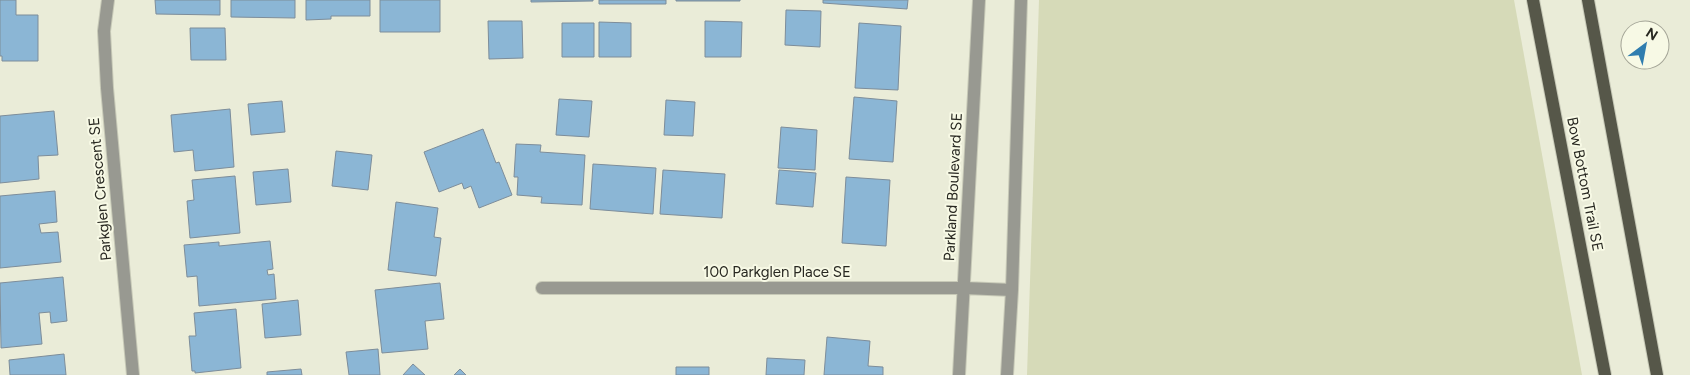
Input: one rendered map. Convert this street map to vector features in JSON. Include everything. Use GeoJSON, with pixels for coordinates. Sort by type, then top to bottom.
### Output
{"type":"FeatureCollection","features":[{"type":"Feature","properties":{"kind":"main road","name":"Bow Bottom Trail SE"},"geometry":{"type":"LineString","coordinates":[[1534,0],[1605,375]]}},
{"type":"Feature","properties":{"kind":"main road"},"geometry":{"type":"LineString","coordinates":[[1588,0],[1657,375]]}},
{"type":"Feature","properties":{"kind":"street","name":"Parkglen Crescent SE"},"geometry":{"type":"LineString","coordinates":[[108,0],[104,31],[107,88],[133,375]]}},
{"type":"Feature","properties":{"kind":"street","name":"Parkland Boulevard SE"},"geometry":{"type":"LineString","coordinates":[[958,375],[978,0]]}},
{"type":"Feature","properties":{"kind":"street"},"geometry":{"type":"LineString","coordinates":[[1007,375],[1012,290],[1021,0]]}},
{"type":"Feature","properties":{"kind":"street","name":"100 Parkglen Place SE"},"geometry":{"type":"LineString","coordinates":[[542,288],[964,288],[1012,290]]}},
{"type":"Feature","properties":{"kind":"green space"},"geometry":{"type":"Polygon","coordinates":[[[1039,0],[1514,0],[1582,375],[1027,375],[1039,0]]]}},
{"type":"Feature","properties":{"kind":"building"},"geometry":{"type":"Polygon","coordinates":[[[0,0],[16,0],[16,15],[38,15],[38,61],[2,61],[2,56],[0,56],[0,0]]]}},
{"type":"Feature","properties":{"kind":"building"},"geometry":{"type":"Polygon","coordinates":[[[155,0],[220,0],[220,15],[156,14],[155,0]]]}},
{"type":"Feature","properties":{"kind":"building"},"geometry":{"type":"Polygon","coordinates":[[[231,0],[295,0],[295,18],[231,17],[231,0]]]}},
{"type":"Feature","properties":{"kind":"building"},"geometry":{"type":"Polygon","coordinates":[[[306,0],[370,0],[370,16],[331,16],[331,19],[306,20],[306,0]]]}},
{"type":"Feature","properties":{"kind":"building"},"geometry":{"type":"Polygon","coordinates":[[[380,0],[440,0],[440,32],[380,32],[380,0]]]}},
{"type":"Feature","properties":{"kind":"building"},"geometry":{"type":"Polygon","coordinates":[[[531,0],[593,0],[593,1],[531,2],[531,0]]]}},
{"type":"Feature","properties":{"kind":"building"},"geometry":{"type":"Polygon","coordinates":[[[599,0],[666,0],[666,4],[599,4],[599,0]]]}},
{"type":"Feature","properties":{"kind":"building"},"geometry":{"type":"Polygon","coordinates":[[[740,0],[740,1],[676,1],[740,0]]]}},
{"type":"Feature","properties":{"kind":"building"},"geometry":{"type":"Polygon","coordinates":[[[823,0],[908,0],[907,9],[823,3],[823,0]]]}},
{"type":"Feature","properties":{"kind":"building"},"geometry":{"type":"Polygon","coordinates":[[[786,10],[821,11],[820,47],[785,45],[786,10]]]}},
{"type":"Feature","properties":{"kind":"building"},"geometry":{"type":"Polygon","coordinates":[[[488,21],[522,21],[523,58],[489,59],[488,21]]]}},
{"type":"Feature","properties":{"kind":"building"},"geometry":{"type":"Polygon","coordinates":[[[705,21],[742,22],[741,57],[705,57],[705,21]]]}},
{"type":"Feature","properties":{"kind":"building"},"geometry":{"type":"Polygon","coordinates":[[[599,22],[631,23],[631,57],[599,57],[599,22]]]}},
{"type":"Feature","properties":{"kind":"building"},"geometry":{"type":"Polygon","coordinates":[[[562,23],[594,23],[594,57],[562,57],[562,23]]]}},
{"type":"Feature","properties":{"kind":"building"},"geometry":{"type":"Polygon","coordinates":[[[859,23],[901,26],[898,90],[855,88],[859,23]]]}},
{"type":"Feature","properties":{"kind":"building"},"geometry":{"type":"Polygon","coordinates":[[[190,28],[225,28],[226,60],[191,60],[190,28]]]}},
{"type":"Feature","properties":{"kind":"building"},"geometry":{"type":"Polygon","coordinates":[[[854,97],[897,101],[893,162],[849,159],[854,97]]]}},
{"type":"Feature","properties":{"kind":"building"},"geometry":{"type":"Polygon","coordinates":[[[559,99],[592,101],[589,137],[556,135],[559,99]]]}},
{"type":"Feature","properties":{"kind":"building"},"geometry":{"type":"Polygon","coordinates":[[[666,100],[695,102],[693,136],[664,135],[666,100]]]}},
{"type":"Feature","properties":{"kind":"building"},"geometry":{"type":"Polygon","coordinates":[[[282,101],[285,132],[251,135],[248,104],[282,101]]]}},
{"type":"Feature","properties":{"kind":"building"},"geometry":{"type":"Polygon","coordinates":[[[230,109],[234,167],[195,171],[193,150],[174,152],[171,115],[230,109]]]}},
{"type":"Feature","properties":{"kind":"building"},"geometry":{"type":"Polygon","coordinates":[[[54,111],[58,155],[38,156],[39,179],[0,183],[0,116],[54,111]]]}},
{"type":"Feature","properties":{"kind":"building"},"geometry":{"type":"Polygon","coordinates":[[[781,127],[817,130],[815,170],[778,168],[781,127]]]}},
{"type":"Feature","properties":{"kind":"building"},"geometry":{"type":"Polygon","coordinates":[[[483,129],[496,163],[499,162],[512,195],[479,208],[471,186],[464,189],[462,183],[439,192],[424,152],[483,129]]]}},
{"type":"Feature","properties":{"kind":"building"},"geometry":{"type":"Polygon","coordinates":[[[516,144],[541,145],[540,152],[585,155],[582,205],[541,203],[542,197],[517,195],[518,177],[514,177],[516,144]]]}},
{"type":"Feature","properties":{"kind":"building"},"geometry":{"type":"Polygon","coordinates":[[[336,151],[372,155],[368,190],[332,186],[336,151]]]}},
{"type":"Feature","properties":{"kind":"building"},"geometry":{"type":"Polygon","coordinates":[[[593,164],[656,168],[653,214],[590,209],[593,164]]]}},
{"type":"Feature","properties":{"kind":"building"},"geometry":{"type":"Polygon","coordinates":[[[288,169],[291,202],[256,205],[253,172],[288,169]]]}},
{"type":"Feature","properties":{"kind":"building"},"geometry":{"type":"Polygon","coordinates":[[[663,170],[725,174],[722,218],[660,214],[663,170]]]}},
{"type":"Feature","properties":{"kind":"building"},"geometry":{"type":"Polygon","coordinates":[[[779,170],[816,173],[813,207],[776,204],[779,170]]]}},
{"type":"Feature","properties":{"kind":"building"},"geometry":{"type":"Polygon","coordinates":[[[235,176],[240,233],[190,238],[187,201],[194,200],[192,180],[235,176]]]}},
{"type":"Feature","properties":{"kind":"building"},"geometry":{"type":"Polygon","coordinates":[[[846,177],[890,180],[886,246],[842,243],[846,177]]]}},
{"type":"Feature","properties":{"kind":"building"},"geometry":{"type":"Polygon","coordinates":[[[55,191],[57,222],[39,224],[41,233],[58,232],[61,262],[0,268],[0,196],[55,191]]]}},
{"type":"Feature","properties":{"kind":"building"},"geometry":{"type":"Polygon","coordinates":[[[396,202],[438,208],[434,237],[441,238],[436,276],[388,270],[396,202]]]}},
{"type":"Feature","properties":{"kind":"building"},"geometry":{"type":"Polygon","coordinates":[[[270,241],[273,269],[267,270],[268,275],[274,274],[276,299],[199,306],[197,276],[187,277],[184,245],[219,242],[219,246],[270,241]]]}},
{"type":"Feature","properties":{"kind":"building"},"geometry":{"type":"Polygon","coordinates":[[[63,277],[67,321],[51,323],[50,312],[39,313],[42,344],[1,348],[0,283],[63,277]]]}},
{"type":"Feature","properties":{"kind":"building"},"geometry":{"type":"Polygon","coordinates":[[[440,283],[444,319],[425,321],[428,349],[382,353],[375,290],[440,283]]]}},
{"type":"Feature","properties":{"kind":"building"},"geometry":{"type":"Polygon","coordinates":[[[298,300],[301,335],[265,338],[262,304],[298,300]]]}},
{"type":"Feature","properties":{"kind":"building"},"geometry":{"type":"Polygon","coordinates":[[[236,309],[241,368],[195,373],[195,371],[192,371],[189,336],[196,336],[194,313],[236,309]]]}},
{"type":"Feature","properties":{"kind":"building"},"geometry":{"type":"Polygon","coordinates":[[[827,337],[870,341],[868,366],[883,367],[883,375],[824,375],[827,337]]]}},
{"type":"Feature","properties":{"kind":"building"},"geometry":{"type":"Polygon","coordinates":[[[378,349],[380,375],[349,375],[346,352],[378,349]]]}},
{"type":"Feature","properties":{"kind":"building"},"geometry":{"type":"Polygon","coordinates":[[[64,354],[66,375],[10,375],[9,360],[64,354]]]}},
{"type":"Feature","properties":{"kind":"building"},"geometry":{"type":"Polygon","coordinates":[[[767,358],[805,360],[804,375],[766,375],[767,358]]]}},
{"type":"Feature","properties":{"kind":"building"},"geometry":{"type":"Polygon","coordinates":[[[413,364],[425,375],[403,375],[413,364]]]}},
{"type":"Feature","properties":{"kind":"building"},"geometry":{"type":"Polygon","coordinates":[[[676,367],[709,367],[709,375],[676,375],[676,367]]]}},
{"type":"Feature","properties":{"kind":"building"},"geometry":{"type":"Polygon","coordinates":[[[301,369],[302,375],[267,375],[267,372],[301,369]]]}},
{"type":"Feature","properties":{"kind":"building"},"geometry":{"type":"Polygon","coordinates":[[[460,369],[466,375],[454,375],[460,369]]]}}]}
